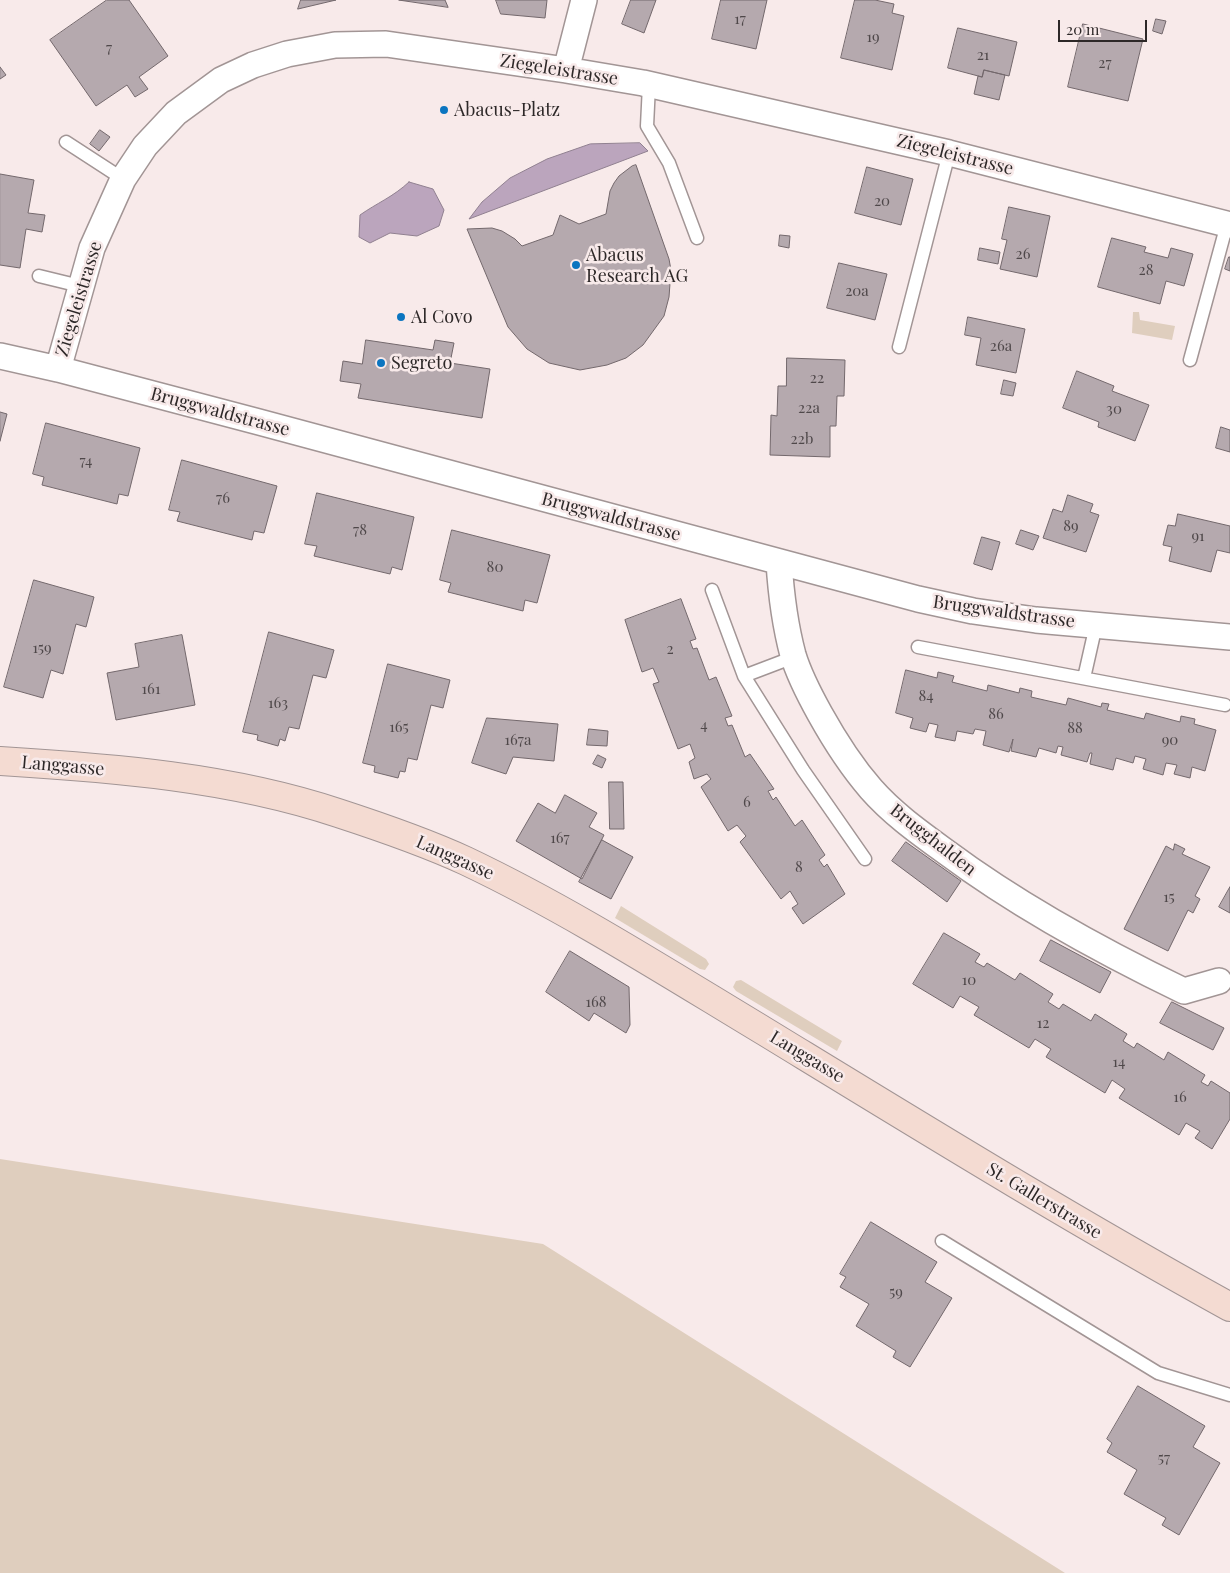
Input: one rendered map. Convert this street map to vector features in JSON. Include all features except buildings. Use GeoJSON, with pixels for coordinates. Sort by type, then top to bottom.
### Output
{"type":"FeatureCollection","features":[{"type":"Feature","properties":{"kind":"main road","name":"Langgasse"},"geometry":{"type":"LineString","coordinates":[[0,761],[183,778],[250,790],[334,811],[398,833],[464,860],[534,895],[861,1090]]}},
{"type":"Feature","properties":{"kind":"main road","name":"St. Gallerstrasse"},"geometry":{"type":"LineString","coordinates":[[861,1090],[1126,1250],[1230,1307]]}},
{"type":"Feature","properties":{"kind":"street"},"geometry":{"type":"LineString","coordinates":[[566,70],[584,0]]}},
{"type":"Feature","properties":{"kind":"street","name":"Ziegeleistrasse"},"geometry":{"type":"LineString","coordinates":[[58,370],[92,248],[123,179],[145,146],[176,113],[221,80],[253,65],[287,54],[335,45],[386,44],[566,70],[649,85],[949,153],[1229,225]]}},
{"type":"Feature","properties":{"kind":"street","name":"Bruggwaldstrasse"},"geometry":{"type":"LineString","coordinates":[[0,356],[918,599],[1036,620],[1230,638]]}},
{"type":"Feature","properties":{"kind":"street","name":"Brugghalden"},"geometry":{"type":"LineString","coordinates":[[779,562],[784,616],[794,657],[812,700],[839,748],[872,790],[907,824],[974,873],[1047,920],[1111,955],[1184,991],[1219,981]]}},
{"type":"Feature","properties":{"kind":"lane"},"geometry":{"type":"LineString","coordinates":[[649,85],[647,126],[669,163],[697,238]]}},
{"type":"Feature","properties":{"kind":"lane"},"geometry":{"type":"LineString","coordinates":[[66,142],[123,179]]}},
{"type":"Feature","properties":{"kind":"lane"},"geometry":{"type":"LineString","coordinates":[[899,348],[949,153]]}},
{"type":"Feature","properties":{"kind":"lane"},"geometry":{"type":"LineString","coordinates":[[1190,360],[1229,225]]}},
{"type":"Feature","properties":{"kind":"lane"},"geometry":{"type":"LineString","coordinates":[[39,276],[80,286]]}},
{"type":"Feature","properties":{"kind":"lane"},"geometry":{"type":"LineString","coordinates":[[712,590],[744,676],[804,770],[865,859]]}},
{"type":"Feature","properties":{"kind":"lane"},"geometry":{"type":"LineString","coordinates":[[1084,678],[1096,625]]}},
{"type":"Feature","properties":{"kind":"lane"},"geometry":{"type":"LineString","coordinates":[[918,647],[1225,705]]}},
{"type":"Feature","properties":{"kind":"lane"},"geometry":{"type":"LineString","coordinates":[[744,676],[794,657]]}},
{"type":"Feature","properties":{"kind":"lane"},"geometry":{"type":"LineString","coordinates":[[942,1241],[1158,1374],[1230,1395]]}},
{"type":"Feature","properties":{"kind":"shaded area"},"geometry":{"type":"Polygon","coordinates":[[[640,143],[648,151],[469,219],[482,202],[510,178],[547,159],[590,144],[640,143]]]}},
{"type":"Feature","properties":{"kind":"shaded area"},"geometry":{"type":"Polygon","coordinates":[[[409,182],[433,189],[444,210],[439,226],[417,236],[390,233],[370,243],[359,237],[360,215],[391,196],[409,182]]]}},
{"type":"Feature","properties":{"kind":"shaded area"},"geometry":{"type":"Polygon","coordinates":[[[1133,312],[1139,312],[1140,320],[1175,326],[1172,340],[1132,333],[1133,312]]]}},
{"type":"Feature","properties":{"kind":"shaded area"},"geometry":{"type":"Polygon","coordinates":[[[621,906],[706,959],[709,964],[705,970],[700,969],[615,918],[621,906]]]}},
{"type":"Feature","properties":{"kind":"shaded area"},"geometry":{"type":"Polygon","coordinates":[[[741,980],[842,1041],[837,1051],[736,991],[733,987],[736,981],[741,980]]]}},
{"type":"Feature","properties":{"kind":"shaded area"},"geometry":{"type":"Polygon","coordinates":[[[0,1159],[543,1244],[1065,1573],[0,1573],[0,1159]]]}},
{"type":"Feature","properties":{"kind":"place","name":"Abacus-Platz"},"geometry":{"type":"Point","coordinates":[444,110]}},
{"type":"Feature","properties":{"kind":"place","name":"Abacus Research AG"},"geometry":{"type":"Point","coordinates":[576,265]}},
{"type":"Feature","properties":{"kind":"place","name":"Al Covo"},"geometry":{"type":"Point","coordinates":[401,317]}},
{"type":"Feature","properties":{"kind":"place","name":"Segreto"},"geometry":{"type":"Point","coordinates":[381,363]}}]}
